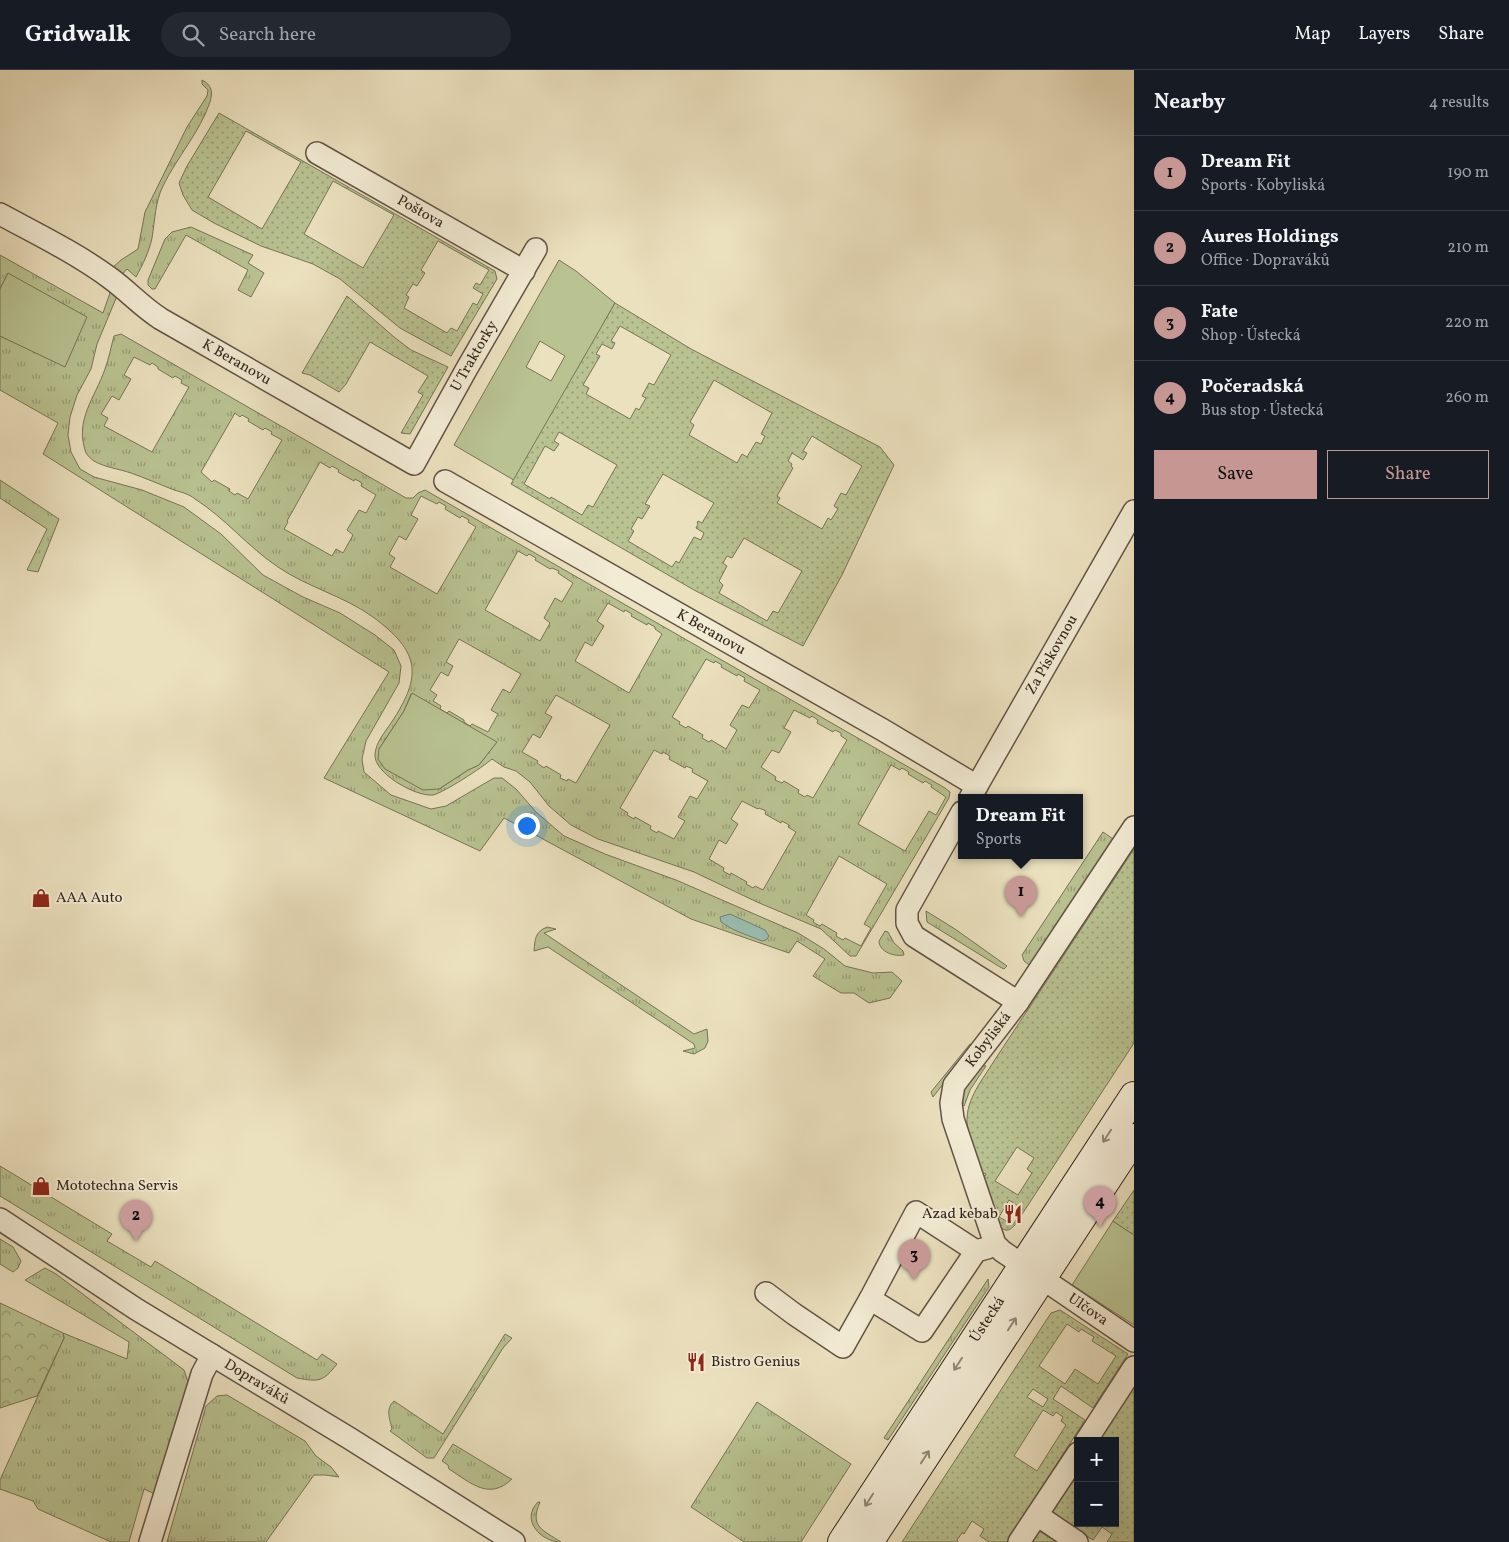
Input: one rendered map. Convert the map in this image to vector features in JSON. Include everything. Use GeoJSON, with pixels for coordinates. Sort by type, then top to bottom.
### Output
{"type":"FeatureCollection","features":[{"type":"Feature","properties":{"kind":"main road","name":"Ústecká"},"geometry":{"type":"LineString","coordinates":[[869,1542],[1032,1271],[1134,1096]]}},
{"type":"Feature","properties":{"kind":"main road","name":"Ústecká"},"geometry":{"type":"LineString","coordinates":[[842,1542],[1032,1271],[1134,1138]]}},
{"type":"Feature","properties":{"kind":"street","name":"Poštova"},"geometry":{"type":"LineString","coordinates":[[317,153],[524,271]]}},
{"type":"Feature","properties":{"kind":"street","name":"K Beranovu"},"geometry":{"type":"LineString","coordinates":[[0,214],[111,278],[146,309],[161,319],[414,464]]}},
{"type":"Feature","properties":{"kind":"street","name":"U Traktorky"},"geometry":{"type":"LineString","coordinates":[[414,464],[536,250]]}},
{"type":"Feature","properties":{"kind":"street","name":"K Beranovu"},"geometry":{"type":"LineString","coordinates":[[444,481],[883,730],[973,792]]}},
{"type":"Feature","properties":{"kind":"street","name":"Za Pískovnou"},"geometry":{"type":"LineString","coordinates":[[973,792],[1134,511]]}},
{"type":"Feature","properties":{"kind":"street"},"geometry":{"type":"LineString","coordinates":[[958,819],[907,910],[908,923],[914,936],[1018,1002]]}},
{"type":"Feature","properties":{"kind":"street","name":"Kobyliská"},"geometry":{"type":"LineString","coordinates":[[986,1247],[953,1119],[951,1103],[954,1085],[1018,1002],[1134,827]]}},
{"type":"Feature","properties":{"kind":"street"},"geometry":{"type":"LineString","coordinates":[[766,1293],[843,1347],[916,1212],[1032,1271]]}},
{"type":"Feature","properties":{"kind":"street","name":"Dopraváků"},"geometry":{"type":"LineString","coordinates":[[0,1219],[136,1309],[514,1542]]}},
{"type":"Feature","properties":{"kind":"street"},"geometry":{"type":"LineString","coordinates":[[870,1299],[922,1332],[986,1247]]}},
{"type":"Feature","properties":{"kind":"street","name":"Ulčova"},"geometry":{"type":"LineString","coordinates":[[1032,1271],[1134,1340]]}},
{"type":"Feature","properties":{"kind":"street"},"geometry":{"type":"LineString","coordinates":[[150,1542],[202,1374],[212,1355]]}},
{"type":"Feature","properties":{"kind":"street"},"geometry":{"type":"LineString","coordinates":[[1089,1437],[1134,1367]]}},
{"type":"Feature","properties":{"kind":"street"},"geometry":{"type":"LineString","coordinates":[[1020,1542],[1074,1459]]}},
{"type":"Feature","properties":{"kind":"street"},"geometry":{"type":"LineString","coordinates":[[1037,1516],[1077,1542]]}},
{"type":"Feature","properties":{"kind":"green space"},"geometry":{"type":"Polygon","coordinates":[[[202,80],[208,84],[211,92],[206,113],[160,192],[151,243],[139,272],[136,277],[127,269],[121,276],[112,268],[138,249],[145,212],[187,127],[207,96],[208,90],[202,84],[202,80]]]}},
{"type":"Feature","properties":{"kind":"green space"},"geometry":{"type":"Polygon","coordinates":[[[219,113],[495,271],[497,279],[451,356],[400,328],[340,279],[313,264],[261,246],[192,210],[183,195],[179,183],[219,113]],[[246,131],[208,197],[262,229],[301,162],[246,131]],[[333,181],[304,234],[363,268],[394,215],[333,181]],[[438,241],[421,270],[425,273],[417,286],[413,284],[406,295],[409,297],[404,308],[447,333],[451,328],[457,331],[473,303],[477,305],[483,294],[473,288],[476,283],[480,285],[489,270],[438,241]]]}},
{"type":"Feature","properties":{"kind":"green space"},"geometry":{"type":"Polygon","coordinates":[[[191,227],[253,255],[248,263],[264,273],[251,297],[238,290],[248,270],[186,235],[155,289],[148,285],[148,280],[165,239],[172,232],[191,227]]]}},
{"type":"Feature","properties":{"kind":"green space"},"geometry":{"type":"Polygon","coordinates":[[[0,255],[103,313],[111,290],[117,296],[97,344],[91,369],[77,395],[70,417],[68,435],[71,452],[80,469],[94,477],[142,490],[184,507],[221,534],[263,575],[303,597],[340,613],[375,635],[394,650],[401,666],[399,683],[366,741],[362,759],[364,772],[391,795],[431,809],[446,806],[494,778],[502,778],[516,789],[536,812],[564,836],[605,854],[676,880],[798,933],[824,949],[845,966],[873,973],[892,972],[902,981],[890,998],[869,1003],[854,993],[841,993],[813,976],[825,959],[797,941],[789,953],[691,919],[504,818],[480,851],[324,778],[389,672],[43,454],[58,423],[0,390],[0,336],[65,366],[8,273],[0,289],[0,255]]]}},
{"type":"Feature","properties":{"kind":"green space"},"geometry":{"type":"Polygon","coordinates":[[[559,260],[576,271],[615,303],[517,482],[454,445],[559,260]],[[540,341],[526,367],[551,381],[565,356],[540,341]]]}},
{"type":"Feature","properties":{"kind":"green space"},"geometry":{"type":"Polygon","coordinates":[[[8,273],[87,317],[65,367],[0,336],[0,289],[8,273]]]}},
{"type":"Feature","properties":{"kind":"green space"},"geometry":{"type":"Polygon","coordinates":[[[347,296],[411,350],[448,367],[410,434],[401,433],[423,395],[418,392],[428,376],[370,342],[346,384],[339,392],[310,375],[302,373],[347,296]]]}},
{"type":"Feature","properties":{"kind":"green space"},"geometry":{"type":"Polygon","coordinates":[[[615,303],[691,349],[880,447],[894,465],[842,575],[803,646],[694,590],[511,484],[615,303]],[[620,326],[611,341],[615,343],[612,349],[602,344],[596,354],[600,356],[583,385],[589,388],[586,394],[630,419],[636,408],[639,410],[646,398],[642,396],[649,383],[654,385],[671,355],[620,326]],[[714,380],[690,422],[694,425],[689,435],[737,463],[742,454],[747,457],[756,442],[761,444],[765,436],[761,434],[772,413],[714,380]],[[559,432],[554,441],[559,444],[554,451],[545,446],[524,484],[582,515],[588,505],[593,507],[617,465],[559,432]],[[812,436],[803,451],[807,453],[803,460],[792,453],[788,461],[792,464],[793,468],[777,496],[780,498],[777,503],[822,529],[828,518],[831,520],[838,509],[834,506],[841,493],[846,495],[862,466],[812,436]],[[663,474],[645,504],[650,506],[642,519],[638,517],[631,529],[634,531],[628,541],[672,567],[676,561],[679,563],[694,537],[701,540],[704,533],[696,528],[697,523],[698,521],[702,523],[714,503],[663,474]],[[744,538],[732,558],[727,556],[723,563],[727,566],[719,581],[723,585],[719,593],[767,621],[773,611],[778,613],[802,571],[744,538]]]}},
{"type":"Feature","properties":{"kind":"green space"},"geometry":{"type":"Polygon","coordinates":[[[121,334],[406,498],[413,498],[425,490],[950,792],[949,798],[856,956],[850,956],[821,929],[757,902],[694,872],[598,839],[571,825],[549,806],[530,782],[516,771],[504,767],[492,759],[445,790],[433,795],[416,792],[388,776],[376,761],[375,754],[379,741],[401,706],[412,678],[412,665],[408,653],[389,630],[362,610],[278,567],[193,497],[131,473],[98,463],[86,453],[82,430],[84,420],[105,369],[114,336],[121,334]],[[134,357],[124,375],[131,379],[119,400],[112,396],[101,414],[108,418],[104,426],[152,452],[189,387],[181,383],[182,380],[175,376],[173,378],[152,363],[150,365],[134,357]],[[235,413],[201,472],[212,482],[214,480],[230,489],[229,491],[235,495],[237,493],[248,499],[282,440],[271,434],[272,432],[265,428],[263,430],[248,421],[249,419],[242,415],[240,417],[235,413]],[[320,462],[284,529],[332,556],[336,549],[343,553],[353,535],[347,530],[359,510],[366,513],[376,495],[361,486],[362,483],[355,479],[354,481],[338,472],[339,470],[332,466],[330,468],[320,462]],[[421,496],[411,515],[418,519],[406,540],[399,536],[389,554],[395,558],[390,567],[437,594],[476,527],[468,522],[469,520],[462,516],[460,518],[445,509],[446,506],[439,502],[437,504],[421,496]],[[518,551],[485,610],[540,641],[550,623],[544,618],[555,598],[562,602],[573,583],[558,573],[559,571],[550,569],[529,554],[527,556],[518,551]],[[608,603],[597,621],[604,626],[592,646],[585,642],[575,661],[629,693],[662,634],[655,627],[648,623],[647,625],[631,616],[632,614],[625,610],[624,612],[608,603]],[[459,639],[446,662],[453,666],[448,676],[441,672],[430,690],[437,695],[433,701],[441,706],[440,709],[447,713],[449,711],[470,726],[472,724],[488,732],[498,714],[491,710],[503,689],[510,693],[521,674],[459,639]],[[706,659],[672,717],[680,722],[679,724],[686,728],[688,726],[703,735],[702,738],[709,742],[711,740],[726,749],[737,730],[730,725],[742,705],[749,708],[760,690],[744,681],[745,678],[738,674],[737,676],[721,667],[722,665],[715,661],[714,663],[706,659]],[[411,694],[404,711],[379,749],[439,789],[479,765],[496,743],[411,694]],[[556,695],[545,713],[552,717],[540,738],[533,734],[522,752],[538,761],[537,763],[544,768],[546,766],[561,775],[560,778],[576,783],[610,725],[556,695]],[[794,710],[784,728],[791,732],[779,753],[772,750],[761,767],[776,777],[775,780],[782,783],[784,781],[799,790],[798,793],[805,797],[807,795],[813,798],[847,740],[841,736],[841,733],[835,730],[833,732],[817,723],[818,720],[812,716],[810,718],[794,710]],[[654,750],[620,808],[628,813],[627,815],[634,819],[635,817],[651,826],[650,829],[657,833],[658,831],[674,839],[685,821],[678,817],[690,796],[697,799],[708,781],[692,772],[693,769],[686,766],[685,768],[669,759],[670,756],[654,750]],[[891,765],[858,824],[905,851],[929,811],[936,815],[946,797],[931,787],[932,785],[925,781],[923,783],[902,768],[900,770],[891,765]],[[742,801],[731,819],[738,824],[726,844],[719,840],[709,859],[724,868],[723,871],[730,875],[731,873],[747,882],[746,884],[753,888],[755,886],[763,890],[796,832],[788,827],[789,825],[782,821],[781,823],[765,814],[766,811],[742,801]],[[839,856],[806,915],[814,920],[813,922],[820,926],[822,924],[837,933],[836,936],[843,940],[845,938],[861,946],[871,928],[864,924],[887,884],[839,856]]]}},
{"type":"Feature","properties":{"kind":"green space"},"geometry":{"type":"Polygon","coordinates":[[[0,480],[59,519],[38,572],[27,570],[47,529],[0,498],[0,480]]]}},
{"type":"Feature","properties":{"kind":"green space"},"geometry":{"type":"Polygon","coordinates":[[[412,693],[497,742],[479,765],[439,789],[423,790],[385,769],[378,759],[379,749],[404,711],[412,693]]]}},
{"type":"Feature","properties":{"kind":"green space"},"geometry":{"type":"Polygon","coordinates":[[[1103,832],[1113,839],[1032,967],[1024,961],[1022,955],[1103,832]]]}},
{"type":"Feature","properties":{"kind":"green space"},"geometry":{"type":"Polygon","coordinates":[[[1134,849],[1134,1043],[1015,1225],[1007,1230],[1003,1229],[1001,1228],[984,1176],[986,1175],[985,1173],[983,1174],[971,1142],[967,1122],[969,1105],[980,1082],[1134,849]],[[1017,1147],[995,1181],[1018,1195],[1032,1173],[1027,1169],[1034,1158],[1017,1147]],[[1009,1200],[999,1217],[1013,1225],[1023,1209],[1009,1200]]]}},
{"type":"Feature","properties":{"kind":"green space"},"geometry":{"type":"Polygon","coordinates":[[[926,911],[1007,966],[1004,969],[1000,967],[927,922],[926,911]]]}},
{"type":"Feature","properties":{"kind":"green space"},"geometry":{"type":"Polygon","coordinates":[[[547,927],[556,929],[544,933],[694,1034],[707,1029],[708,1041],[705,1048],[694,1054],[683,1051],[695,1048],[694,1044],[548,947],[534,951],[536,936],[547,927]]]}},
{"type":"Feature","properties":{"kind":"green space"},"geometry":{"type":"Polygon","coordinates":[[[885,931],[888,932],[904,955],[892,954],[882,948],[879,941],[885,931]]]}},
{"type":"Feature","properties":{"kind":"green space"},"geometry":{"type":"Polygon","coordinates":[[[970,1044],[973,1045],[933,1097],[931,1092],[970,1044]]]}},
{"type":"Feature","properties":{"kind":"green space"},"geometry":{"type":"Polygon","coordinates":[[[978,1065],[986,1066],[970,1090],[964,1106],[961,1104],[964,1088],[978,1065]]]}},
{"type":"Feature","properties":{"kind":"green space"},"geometry":{"type":"Polygon","coordinates":[[[0,1166],[112,1234],[107,1241],[151,1267],[155,1261],[317,1360],[322,1354],[337,1364],[328,1374],[320,1379],[297,1378],[0,1196],[0,1166]]]}},
{"type":"Feature","properties":{"kind":"green space"},"geometry":{"type":"Polygon","coordinates":[[[1134,1190],[1134,1235],[1113,1221],[1134,1190]]]}},
{"type":"Feature","properties":{"kind":"green space"},"geometry":{"type":"Polygon","coordinates":[[[1113,1221],[1134,1235],[1134,1325],[1072,1285],[1113,1221]]]}},
{"type":"Feature","properties":{"kind":"green space"},"geometry":{"type":"Polygon","coordinates":[[[0,1239],[13,1247],[21,1261],[18,1268],[13,1272],[0,1264],[0,1239]]]}},
{"type":"Feature","properties":{"kind":"green space"},"geometry":{"type":"Polygon","coordinates":[[[45,1268],[56,1274],[184,1370],[188,1382],[155,1494],[144,1489],[129,1542],[111,1542],[38,1509],[33,1501],[0,1489],[0,1480],[64,1338],[63,1333],[127,1359],[129,1342],[25,1280],[45,1268]]]}},
{"type":"Feature","properties":{"kind":"green space"},"geometry":{"type":"Polygon","coordinates":[[[988,1279],[989,1287],[888,1440],[884,1438],[988,1279]]]}},
{"type":"Feature","properties":{"kind":"green space"},"geometry":{"type":"Polygon","coordinates":[[[0,1303],[63,1333],[64,1338],[37,1396],[0,1408],[0,1303]]]}},
{"type":"Feature","properties":{"kind":"green space"},"geometry":{"type":"Polygon","coordinates":[[[1060,1310],[1128,1354],[1093,1408],[1061,1386],[1053,1399],[1085,1420],[1007,1542],[989,1542],[980,1536],[984,1529],[972,1521],[964,1534],[962,1533],[957,1540],[958,1542],[902,1542],[1051,1313],[1060,1310]],[[1067,1324],[1039,1366],[1065,1384],[1075,1369],[1098,1384],[1116,1356],[1092,1341],[1094,1337],[1081,1329],[1079,1332],[1067,1324]],[[1033,1389],[1027,1397],[1043,1407],[1048,1399],[1033,1389]],[[1043,1410],[1014,1456],[1037,1471],[1066,1425],[1061,1421],[1063,1417],[1056,1412],[1053,1416],[1043,1410]]]}},
{"type":"Feature","properties":{"kind":"green space"},"geometry":{"type":"Polygon","coordinates":[[[505,1334],[512,1338],[503,1348],[434,1458],[427,1458],[390,1431],[392,1429],[389,1411],[394,1401],[443,1434],[505,1334]]]}},
{"type":"Feature","properties":{"kind":"green space"},"geometry":{"type":"Polygon","coordinates":[[[1134,1386],[1134,1542],[1107,1542],[1112,1534],[1102,1527],[1119,1527],[1119,1437],[1101,1437],[1134,1386]]]}},
{"type":"Feature","properties":{"kind":"green space"},"geometry":{"type":"Polygon","coordinates":[[[227,1395],[305,1441],[316,1456],[331,1467],[339,1477],[314,1475],[266,1542],[167,1542],[206,1406],[217,1396],[227,1395]]]}},
{"type":"Feature","properties":{"kind":"green space"},"geometry":{"type":"Polygon","coordinates":[[[757,1402],[851,1464],[801,1542],[744,1542],[691,1507],[757,1402]]]}},
{"type":"Feature","properties":{"kind":"green space"},"geometry":{"type":"Polygon","coordinates":[[[453,1444],[512,1479],[496,1489],[480,1488],[473,1484],[449,1469],[448,1465],[442,1461],[453,1444]]]}},
{"type":"Feature","properties":{"kind":"green space"},"geometry":{"type":"Polygon","coordinates":[[[1074,1478],[1074,1527],[1102,1527],[1093,1540],[1051,1513],[1074,1478]]]}},
{"type":"Feature","properties":{"kind":"green space"},"geometry":{"type":"Polygon","coordinates":[[[538,1502],[540,1502],[537,1510],[537,1522],[544,1531],[561,1542],[546,1538],[535,1529],[531,1516],[538,1502]]]}},
{"type":"Feature","properties":{"kind":"green space"},"geometry":{"type":"Polygon","coordinates":[[[1039,1531],[1057,1542],[1032,1542],[1039,1531]]]}},
{"type":"Feature","properties":{"kind":"water"},"geometry":{"type":"Polygon","coordinates":[[[730,914],[765,930],[769,936],[766,940],[762,941],[734,930],[721,922],[720,917],[730,914]]]}},
{"type":"Feature","properties":{"kind":"place","name":"AAA Auto"},"geometry":{"type":"Point","coordinates":[41,898]}},
{"type":"Feature","properties":{"kind":"place","name":"Dream Fit"},"geometry":{"type":"Point","coordinates":[1021,917]}},
{"type":"Feature","properties":{"kind":"place","name":"Mototechna Servis"},"geometry":{"type":"Point","coordinates":[41,1186]}},
{"type":"Feature","properties":{"kind":"place","name":"Azad kebab"},"geometry":{"type":"Point","coordinates":[1013,1214]}},
{"type":"Feature","properties":{"kind":"place","name":"Počeradská"},"geometry":{"type":"Point","coordinates":[1100,1227]}},
{"type":"Feature","properties":{"kind":"place","name":"Aures Holdings"},"geometry":{"type":"Point","coordinates":[136,1241]}},
{"type":"Feature","properties":{"kind":"place","name":"Fate"},"geometry":{"type":"Point","coordinates":[914,1280]}},
{"type":"Feature","properties":{"kind":"place","name":"Bistro Genius"},"geometry":{"type":"Point","coordinates":[696,1362]}}]}
